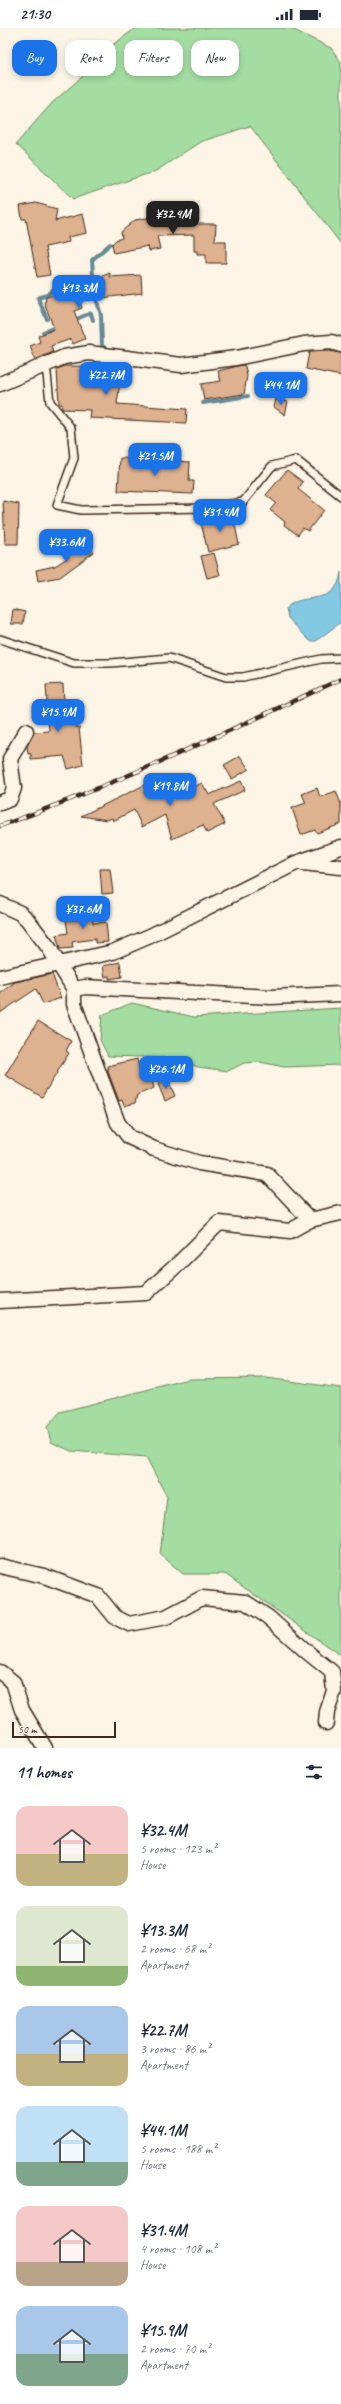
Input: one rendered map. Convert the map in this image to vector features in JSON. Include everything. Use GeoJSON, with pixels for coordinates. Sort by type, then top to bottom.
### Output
{"type":"FeatureCollection","features":[{"type":"Feature","properties":{"kind":"street"},"geometry":{"type":"LineString","coordinates":[[0,384],[64,357],[89,353],[181,364],[236,358],[304,344],[331,342],[341,345]]}},
{"type":"Feature","properties":{"kind":"street"},"geometry":{"type":"LineString","coordinates":[[0,803],[10,799],[14,788],[10,758],[26,731]]}},
{"type":"Feature","properties":{"kind":"street"},"geometry":{"type":"LineString","coordinates":[[0,977],[113,952],[150,936],[296,863],[341,847]]}},
{"type":"Feature","properties":{"kind":"street"},"geometry":{"type":"LineString","coordinates":[[296,863],[341,867]]}},
{"type":"Feature","properties":{"kind":"street"},"geometry":{"type":"LineString","coordinates":[[0,904],[20,913],[27,919],[49,948],[74,989],[74,1004],[96,1065],[118,1122],[129,1137],[154,1149],[199,1163],[267,1174],[310,1220]]}},
{"type":"Feature","properties":{"kind":"street"},"geometry":{"type":"LineString","coordinates":[[74,989],[85,987],[271,998],[341,994]]}},
{"type":"Feature","properties":{"kind":"street"},"geometry":{"type":"LineString","coordinates":[[0,1301],[146,1293],[179,1264],[219,1223],[290,1231],[310,1220],[341,1213]]}},
{"type":"Feature","properties":{"kind":"street"},"geometry":{"type":"LineString","coordinates":[[0,1566],[44,1576],[98,1596],[115,1617],[129,1624],[166,1617],[202,1598],[245,1602],[268,1617],[306,1652],[332,1672],[334,1691],[327,1712],[326,1723]]}},
{"type":"Feature","properties":{"kind":"street"},"geometry":{"type":"LineString","coordinates":[[0,1672],[13,1682],[22,1710],[45,1748]]}},
{"type":"Feature","properties":{"kind":"lane"},"geometry":{"type":"LineString","coordinates":[[46,365],[50,402],[71,428],[74,458],[57,505],[81,510],[210,508],[242,502],[272,466],[296,460],[341,496]]}},
{"type":"Feature","properties":{"kind":"lane"},"geometry":{"type":"LineString","coordinates":[[0,639],[74,663],[112,663],[169,658],[226,677],[244,677],[321,659],[341,658]]}},
{"type":"Feature","properties":{"kind":"green space"},"geometry":{"type":"Polygon","coordinates":[[[136,28],[290,28],[331,48],[341,62],[341,244],[250,126],[200,142],[156,171],[73,199],[16,144],[52,103],[83,76],[116,76],[116,42],[136,28]]]}},
{"type":"Feature","properties":{"kind":"green space"},"geometry":{"type":"Polygon","coordinates":[[[132,1003],[194,1017],[341,1008],[341,1065],[284,1067],[260,1062],[244,1063],[228,1071],[198,1067],[173,1058],[108,1056],[100,1040],[102,1015],[132,1003]]]}},
{"type":"Feature","properties":{"kind":"green space"},"geometry":{"type":"Polygon","coordinates":[[[266,1378],[341,1388],[341,1656],[225,1574],[183,1574],[160,1554],[167,1497],[146,1457],[71,1451],[51,1442],[47,1427],[60,1412],[189,1379],[266,1378]]]}},
{"type":"Feature","properties":{"kind":"water"},"geometry":{"type":"Polygon","coordinates":[[[341,572],[341,622],[316,641],[310,641],[288,618],[286,608],[301,600],[326,595],[333,591],[338,583],[341,572]]]}},
{"type":"Feature","properties":{"kind":"building"},"geometry":{"type":"Polygon","coordinates":[[[36,203],[57,209],[55,221],[83,214],[87,233],[68,237],[69,242],[45,247],[50,275],[37,277],[26,219],[22,219],[20,206],[36,203]]]}},
{"type":"Feature","properties":{"kind":"building"},"geometry":{"type":"Polygon","coordinates":[[[193,209],[193,224],[216,224],[215,241],[226,241],[226,263],[206,263],[206,254],[197,254],[197,251],[194,251],[194,235],[157,236],[160,249],[149,251],[148,246],[114,253],[112,244],[116,240],[122,238],[121,232],[135,220],[158,216],[158,213],[170,213],[170,210],[193,209]]]}},
{"type":"Feature","properties":{"kind":"building"},"geometry":{"type":"Polygon","coordinates":[[[110,273],[110,277],[141,275],[142,293],[79,301],[82,308],[74,311],[85,339],[73,344],[71,339],[51,346],[53,352],[35,360],[30,346],[40,342],[38,336],[54,329],[44,302],[46,301],[45,298],[69,288],[71,292],[96,283],[95,279],[110,273]]]}},
{"type":"Feature","properties":{"kind":"building"},"geometry":{"type":"Polygon","coordinates":[[[328,351],[341,353],[341,376],[306,369],[309,352],[328,351]]]}},
{"type":"Feature","properties":{"kind":"building"},"geometry":{"type":"Polygon","coordinates":[[[242,365],[245,366],[247,376],[244,394],[204,400],[201,384],[221,381],[218,371],[242,365]]]}},
{"type":"Feature","properties":{"kind":"building"},"geometry":{"type":"Polygon","coordinates":[[[65,366],[122,367],[117,404],[187,409],[186,423],[89,418],[90,410],[62,409],[62,404],[59,404],[57,369],[65,366]]]}},
{"type":"Feature","properties":{"kind":"building"},"geometry":{"type":"Polygon","coordinates":[[[276,399],[288,402],[285,415],[274,407],[276,399]]]}},
{"type":"Feature","properties":{"kind":"building"},"geometry":{"type":"Polygon","coordinates":[[[120,458],[190,462],[189,481],[194,481],[193,494],[118,491],[120,458]]]}},
{"type":"Feature","properties":{"kind":"building"},"geometry":{"type":"Polygon","coordinates":[[[287,470],[303,482],[298,489],[324,510],[308,531],[303,528],[298,535],[284,525],[285,522],[270,510],[276,503],[266,495],[287,470]]]}},
{"type":"Feature","properties":{"kind":"building"},"geometry":{"type":"Polygon","coordinates":[[[3,501],[19,504],[18,544],[5,544],[3,501]]]}},
{"type":"Feature","properties":{"kind":"building"},"geometry":{"type":"Polygon","coordinates":[[[233,516],[239,544],[208,552],[200,519],[233,516]]]}},
{"type":"Feature","properties":{"kind":"building"},"geometry":{"type":"Polygon","coordinates":[[[85,540],[94,552],[60,577],[38,581],[36,570],[55,566],[69,557],[66,553],[85,540]]]}},
{"type":"Feature","properties":{"kind":"building"},"geometry":{"type":"Polygon","coordinates":[[[214,553],[220,575],[207,578],[201,556],[214,553]]]}},
{"type":"Feature","properties":{"kind":"building"},"geometry":{"type":"Polygon","coordinates":[[[13,609],[25,612],[23,624],[11,624],[13,609]]]}},
{"type":"Feature","properties":{"kind":"building"},"geometry":{"type":"Polygon","coordinates":[[[63,684],[65,719],[75,718],[76,727],[79,727],[83,765],[68,769],[64,756],[31,759],[31,754],[28,754],[27,746],[34,732],[49,731],[46,685],[63,684]]]}},
{"type":"Feature","properties":{"kind":"building"},"geometry":{"type":"Polygon","coordinates":[[[240,756],[249,769],[232,779],[224,765],[240,756]]]}},
{"type":"Feature","properties":{"kind":"building"},"geometry":{"type":"Polygon","coordinates":[[[163,776],[173,797],[202,783],[209,795],[241,781],[245,790],[214,804],[225,824],[207,833],[203,825],[172,839],[165,815],[142,827],[134,810],[113,821],[112,818],[107,820],[81,816],[163,776]]]}},
{"type":"Feature","properties":{"kind":"building"},"geometry":{"type":"Polygon","coordinates":[[[317,788],[320,797],[336,791],[341,804],[341,824],[317,833],[315,830],[301,835],[292,808],[306,803],[302,794],[317,788]]]}},
{"type":"Feature","properties":{"kind":"building"},"geometry":{"type":"Polygon","coordinates":[[[100,869],[110,869],[113,893],[102,894],[100,869]]]}},
{"type":"Feature","properties":{"kind":"building"},"geometry":{"type":"Polygon","coordinates":[[[92,908],[93,923],[106,922],[108,942],[95,943],[95,939],[72,942],[73,948],[60,949],[56,935],[68,933],[66,920],[77,918],[77,909],[92,908]]]}},
{"type":"Feature","properties":{"kind":"building"},"geometry":{"type":"Polygon","coordinates":[[[120,962],[122,977],[109,979],[109,976],[105,977],[103,966],[120,962]]]}},
{"type":"Feature","properties":{"kind":"building"},"geometry":{"type":"Polygon","coordinates":[[[52,974],[61,998],[43,1004],[36,989],[0,1013],[0,993],[15,982],[52,974]]]}},
{"type":"Feature","properties":{"kind":"building"},"geometry":{"type":"Polygon","coordinates":[[[38,1021],[71,1041],[66,1051],[69,1053],[42,1097],[5,1075],[38,1021]]]}},
{"type":"Feature","properties":{"kind":"building"},"geometry":{"type":"Polygon","coordinates":[[[137,1059],[141,1074],[150,1072],[154,1088],[137,1095],[135,1103],[124,1106],[122,1100],[119,1101],[107,1069],[109,1069],[108,1066],[137,1059]]]}},
{"type":"Feature","properties":{"kind":"building"},"geometry":{"type":"Polygon","coordinates":[[[168,1080],[175,1096],[165,1101],[158,1084],[168,1080]]]}},
{"type":"Feature","properties":{"kind":"waterway"},"geometry":{"type":"LineString","coordinates":[[94,289],[92,260],[110,244]]}},
{"type":"Feature","properties":{"kind":"waterway"},"geometry":{"type":"LineString","coordinates":[[75,278],[82,278],[84,290]]}},
{"type":"Feature","properties":{"kind":"waterway"},"geometry":{"type":"LineString","coordinates":[[58,288],[71,281]]}},
{"type":"Feature","properties":{"kind":"waterway"},"geometry":{"type":"LineString","coordinates":[[47,319],[38,298],[47,295],[54,289]]}},
{"type":"Feature","properties":{"kind":"waterway"},"geometry":{"type":"LineString","coordinates":[[95,295],[101,315],[102,346],[108,349]]}},
{"type":"Feature","properties":{"kind":"waterway"},"geometry":{"type":"LineString","coordinates":[[74,320],[91,313],[93,320]]}},
{"type":"Feature","properties":{"kind":"waterway"},"geometry":{"type":"LineString","coordinates":[[43,332],[58,326]]}},
{"type":"Feature","properties":{"kind":"waterway"},"geometry":{"type":"LineString","coordinates":[[115,365],[127,365]]}},
{"type":"Feature","properties":{"kind":"waterway"},"geometry":{"type":"LineString","coordinates":[[203,403],[248,396]]}},
{"type":"Feature","properties":{"kind":"railway"},"geometry":{"type":"LineString","coordinates":[[0,826],[130,775],[341,679]]}}]}
